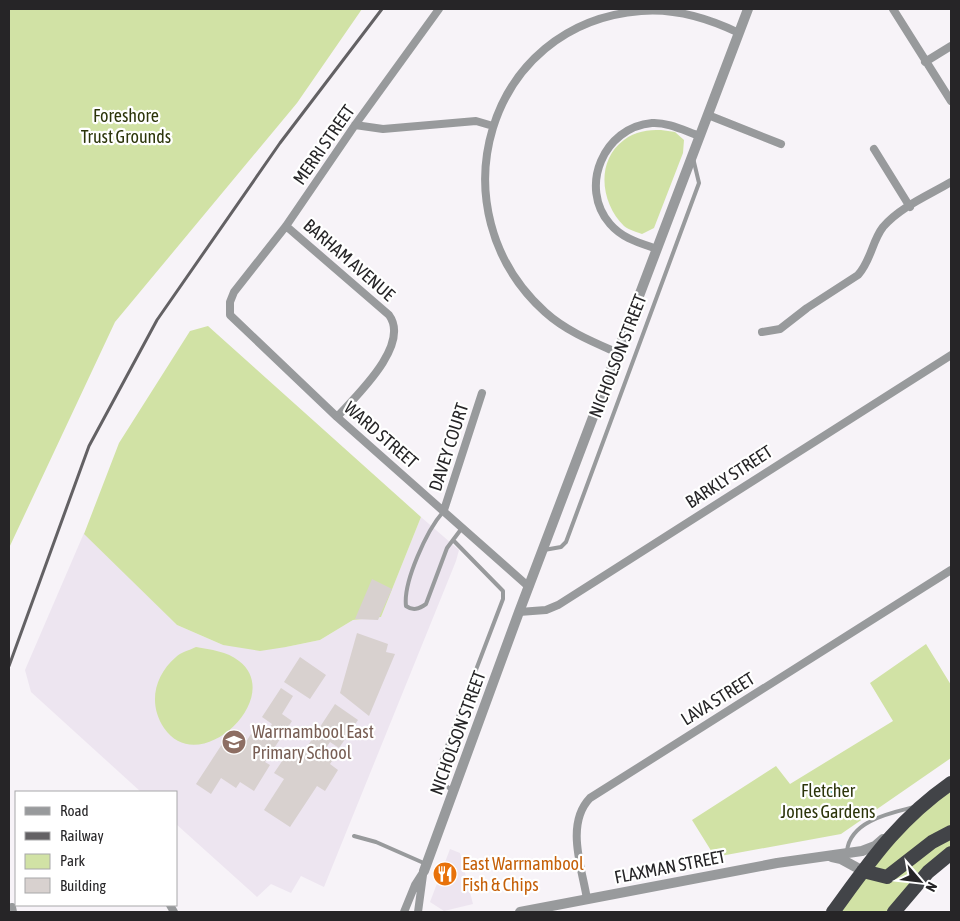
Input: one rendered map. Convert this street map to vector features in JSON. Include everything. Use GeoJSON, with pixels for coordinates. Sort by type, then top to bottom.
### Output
{"type":"FeatureCollection","features":[{"type":"Feature","properties":{"kind":"highway"},"geometry":{"type":"LineString","coordinates":[[832,912],[892,833],[926,802],[951,783]]}},
{"type":"Feature","properties":{"kind":"highway"},"geometry":{"type":"LineString","coordinates":[[863,871],[887,877],[932,842],[951,832]]}},
{"type":"Feature","properties":{"kind":"highway"},"geometry":{"type":"LineString","coordinates":[[894,912],[928,872],[951,853]]}},
{"type":"Feature","properties":{"kind":"street","name":"MERRI STREET"},"geometry":{"type":"LineString","coordinates":[[232,297],[286,226],[355,125],[439,9]]}},
{"type":"Feature","properties":{"kind":"street","name":"NICHOLSON STREET"},"geometry":{"type":"LineString","coordinates":[[404,912],[411,892],[425,867],[454,791],[528,587],[748,9]]}},
{"type":"Feature","properties":{"kind":"street"},"geometry":{"type":"LineString","coordinates":[[892,9],[951,101]]}},
{"type":"Feature","properties":{"kind":"street"},"geometry":{"type":"LineString","coordinates":[[618,353],[581,336],[547,314],[532,299],[506,264],[492,232],[484,191],[485,159],[493,126],[513,85],[534,60],[568,33],[590,22],[623,13],[657,10],[698,16],[739,32]]}},
{"type":"Feature","properties":{"kind":"street"},"geometry":{"type":"LineString","coordinates":[[926,62],[951,46]]}},
{"type":"Feature","properties":{"kind":"street"},"geometry":{"type":"LineString","coordinates":[[708,115],[781,144]]}},
{"type":"Feature","properties":{"kind":"street"},"geometry":{"type":"LineString","coordinates":[[355,125],[383,129],[476,121],[493,126]]}},
{"type":"Feature","properties":{"kind":"street"},"geometry":{"type":"LineString","coordinates":[[657,249],[625,237],[607,220],[596,194],[596,175],[599,164],[611,144],[619,136],[640,125],[663,123],[700,136]]}},
{"type":"Feature","properties":{"kind":"street"},"geometry":{"type":"LineString","coordinates":[[874,150],[910,207]]}},
{"type":"Feature","properties":{"kind":"street"},"geometry":{"type":"LineString","coordinates":[[762,332],[780,329],[807,308],[858,275],[864,268],[882,228],[910,207],[951,182]]}},
{"type":"Feature","properties":{"kind":"street","name":"BARHAM AVENUE"},"geometry":{"type":"LineString","coordinates":[[286,226],[389,315],[394,322],[395,331],[383,364],[337,417]]}},
{"type":"Feature","properties":{"kind":"street","name":"WARD STREET"},"geometry":{"type":"LineString","coordinates":[[232,297],[230,315],[236,323],[337,417],[444,510],[528,587]]}},
{"type":"Feature","properties":{"kind":"street","name":"BARKLY STREET"},"geometry":{"type":"LineString","coordinates":[[519,612],[546,610],[558,605],[950,357]]}},
{"type":"Feature","properties":{"kind":"street","name":"DAVEY COURT"},"geometry":{"type":"LineString","coordinates":[[444,510],[482,393]]}},
{"type":"Feature","properties":{"kind":"street","name":"LAVA STREET"},"geometry":{"type":"LineString","coordinates":[[587,899],[576,831],[581,809],[590,798],[951,570]]}},
{"type":"Feature","properties":{"kind":"street","name":"FLAXMAN STREET"},"geometry":{"type":"LineString","coordinates":[[520,912],[826,856],[846,857],[876,846],[892,833]]}},
{"type":"Feature","properties":{"kind":"street","name":"FLAXMAN STREET"},"geometry":{"type":"LineString","coordinates":[[846,857],[863,871]]}},
{"type":"Feature","properties":{"kind":"street","name":"NICHOLSON STREET"},"geometry":{"type":"LineString","coordinates":[[418,912],[425,867]]}},
{"type":"Feature","properties":{"kind":"lane","name":"NICHOLSON STREET"},"geometry":{"type":"LineString","coordinates":[[542,550],[561,547],[566,542],[699,183],[692,156]]}},
{"type":"Feature","properties":{"kind":"lane"},"geometry":{"type":"LineString","coordinates":[[444,510],[432,524],[425,537],[406,590],[406,606],[410,609],[420,608],[426,604],[447,548],[462,528]]}},
{"type":"Feature","properties":{"kind":"lane"},"geometry":{"type":"LineString","coordinates":[[453,540],[502,591],[503,599],[437,772],[437,780],[454,791]]}},
{"type":"Feature","properties":{"kind":"lane"},"geometry":{"type":"LineString","coordinates":[[846,857],[849,840],[862,828],[886,813],[913,808],[926,802]]}},
{"type":"Feature","properties":{"kind":"lane"},"geometry":{"type":"LineString","coordinates":[[354,836],[376,842],[425,867]]}},
{"type":"Feature","properties":{"kind":"shaded area","name":"Warrnambool East Primary School"},"geometry":{"type":"Polygon","coordinates":[[[421,517],[459,550],[456,561],[324,887],[301,876],[291,893],[271,884],[257,897],[178,826],[178,791],[140,791],[31,692],[25,670],[84,533],[177,625],[223,645],[286,647],[320,640],[353,620],[381,617],[421,517]]]}},
{"type":"Feature","properties":{"kind":"shaded area"},"geometry":{"type":"Polygon","coordinates":[[[450,849],[460,853],[473,904],[444,911],[430,902],[450,849]]]}},
{"type":"Feature","properties":{"kind":"green space","name":"Foreshore Trust Grounds"},"geometry":{"type":"Polygon","coordinates":[[[9,9],[362,9],[297,103],[115,322],[9,548],[9,9]]]}},
{"type":"Feature","properties":{"kind":"green space"},"geometry":{"type":"Polygon","coordinates":[[[661,130],[675,132],[684,140],[683,153],[654,228],[642,234],[624,226],[616,217],[606,195],[605,171],[615,149],[624,140],[642,132],[661,130]]]}},
{"type":"Feature","properties":{"kind":"green space"},"geometry":{"type":"Polygon","coordinates":[[[208,326],[421,517],[381,617],[353,620],[320,640],[286,647],[260,651],[223,645],[177,625],[84,534],[119,443],[190,331],[208,326]]]}},
{"type":"Feature","properties":{"kind":"green space","name":"Fletcher Jones Gardens"},"geometry":{"type":"Polygon","coordinates":[[[926,644],[951,685],[951,758],[841,834],[715,857],[692,820],[776,766],[790,784],[893,721],[870,683],[926,644]]]}},
{"type":"Feature","properties":{"kind":"green space"},"geometry":{"type":"Polygon","coordinates":[[[196,647],[224,653],[239,661],[251,676],[252,694],[245,712],[232,728],[216,739],[197,745],[179,742],[164,728],[159,719],[155,700],[158,681],[169,665],[180,654],[196,647]]]}},
{"type":"Feature","properties":{"kind":"green space"},"geometry":{"type":"Polygon","coordinates":[[[951,783],[951,853],[894,912],[833,912],[883,843],[951,783]]]}},
{"type":"Feature","properties":{"kind":"water"},"geometry":{"type":"Polygon","coordinates":[[[833,785],[835,789],[841,785],[843,788],[837,792],[839,795],[835,798],[833,795],[828,798],[825,794],[833,785]]]}},
{"type":"Feature","properties":{"kind":"building"},"geometry":{"type":"Polygon","coordinates":[[[372,579],[392,589],[378,620],[355,619],[372,579]]]}},
{"type":"Feature","properties":{"kind":"building"},"geometry":{"type":"Polygon","coordinates":[[[357,633],[388,644],[386,652],[395,654],[369,716],[340,693],[357,633]]]}},
{"type":"Feature","properties":{"kind":"building"},"geometry":{"type":"Polygon","coordinates":[[[300,657],[326,675],[310,699],[284,682],[300,657]]]}},
{"type":"Feature","properties":{"kind":"building"},"geometry":{"type":"Polygon","coordinates":[[[281,688],[293,696],[282,714],[292,721],[265,762],[270,765],[254,791],[240,782],[236,788],[221,778],[211,794],[196,784],[228,735],[244,745],[251,734],[261,740],[272,724],[262,717],[281,688]]]}},
{"type":"Feature","properties":{"kind":"building","name":"Warrnambool East Primary School"},"geometry":{"type":"Polygon","coordinates":[[[335,704],[358,720],[339,748],[330,742],[324,751],[334,758],[330,764],[338,770],[325,791],[317,786],[290,827],[264,810],[284,779],[274,773],[289,751],[299,759],[335,704]]]}},
{"type":"Feature","properties":{"kind":"railway"},"geometry":{"type":"LineString","coordinates":[[9,666],[89,446],[157,320],[280,143],[382,9]]}},
{"type":"Feature","properties":{"kind":"place","name":"Warrnambool East Primary School"},"geometry":{"type":"Point","coordinates":[234,742]}},
{"type":"Feature","properties":{"kind":"place","name":"East Warrnambool Fish & Chips"},"geometry":{"type":"Point","coordinates":[445,874]}}]}
